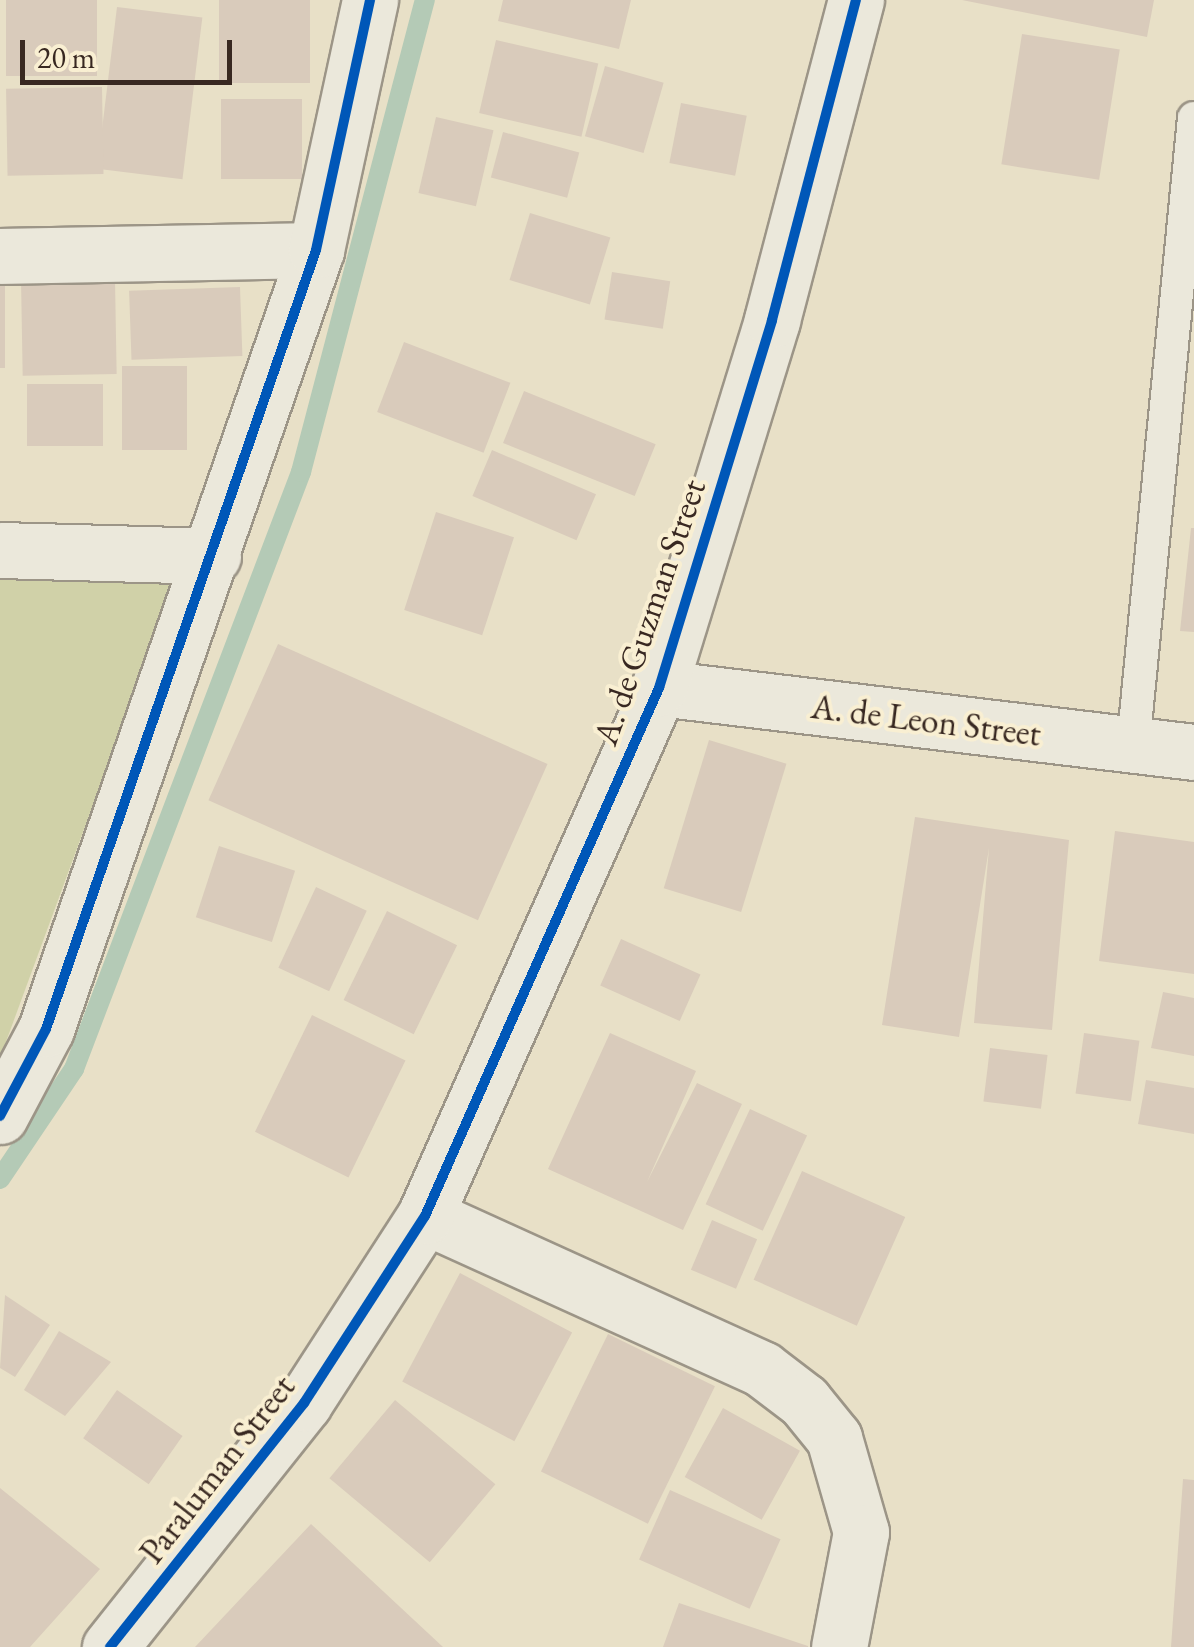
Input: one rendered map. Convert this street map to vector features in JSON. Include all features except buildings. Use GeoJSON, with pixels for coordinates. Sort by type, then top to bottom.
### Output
{"type":"FeatureCollection","features":[{"type":"Feature","properties":{"kind":"street"},"geometry":{"type":"LineString","coordinates":[[0,1116],[46,1029],[316,250],[370,0]]}},
{"type":"Feature","properties":{"kind":"street","name":"A. de Guzman Street"},"geometry":{"type":"LineString","coordinates":[[425,1216],[658,688],[772,320],[856,0]]}},
{"type":"Feature","properties":{"kind":"street"},"geometry":{"type":"LineString","coordinates":[[0,256],[316,250]]}},
{"type":"Feature","properties":{"kind":"street"},"geometry":{"type":"LineString","coordinates":[[0,550],[213,556]]}},
{"type":"Feature","properties":{"kind":"street","name":"A. de Leon Street"},"geometry":{"type":"LineString","coordinates":[[658,688],[1194,752]]}},
{"type":"Feature","properties":{"kind":"street"},"geometry":{"type":"LineString","coordinates":[[425,1216],[762,1369],[804,1401],[840,1452],[861,1532],[839,1647]]}},
{"type":"Feature","properties":{"kind":"street","name":"Paraluman Street"},"geometry":{"type":"LineString","coordinates":[[110,1647],[293,1418],[425,1216]]}},
{"type":"Feature","properties":{"kind":"lane"},"geometry":{"type":"LineString","coordinates":[[1133,746],[1194,118]]}},
{"type":"Feature","properties":{"kind":"green space"},"geometry":{"type":"Polygon","coordinates":[[[0,570],[176,579],[0,1058],[0,570]]]}},
{"type":"Feature","properties":{"kind":"waterway"},"geometry":{"type":"LineString","coordinates":[[0,1179],[74,1069],[301,472],[425,0]]}},
{"type":"Feature","properties":{"kind":"cycle path"},"geometry":{"type":"LineString","coordinates":[[0,1116],[46,1029],[316,250],[370,0]]}},
{"type":"Feature","properties":{"kind":"cycle path"},"geometry":{"type":"LineString","coordinates":[[110,1647],[304,1403],[425,1216],[659,688],[772,320],[856,0]]}}]}
